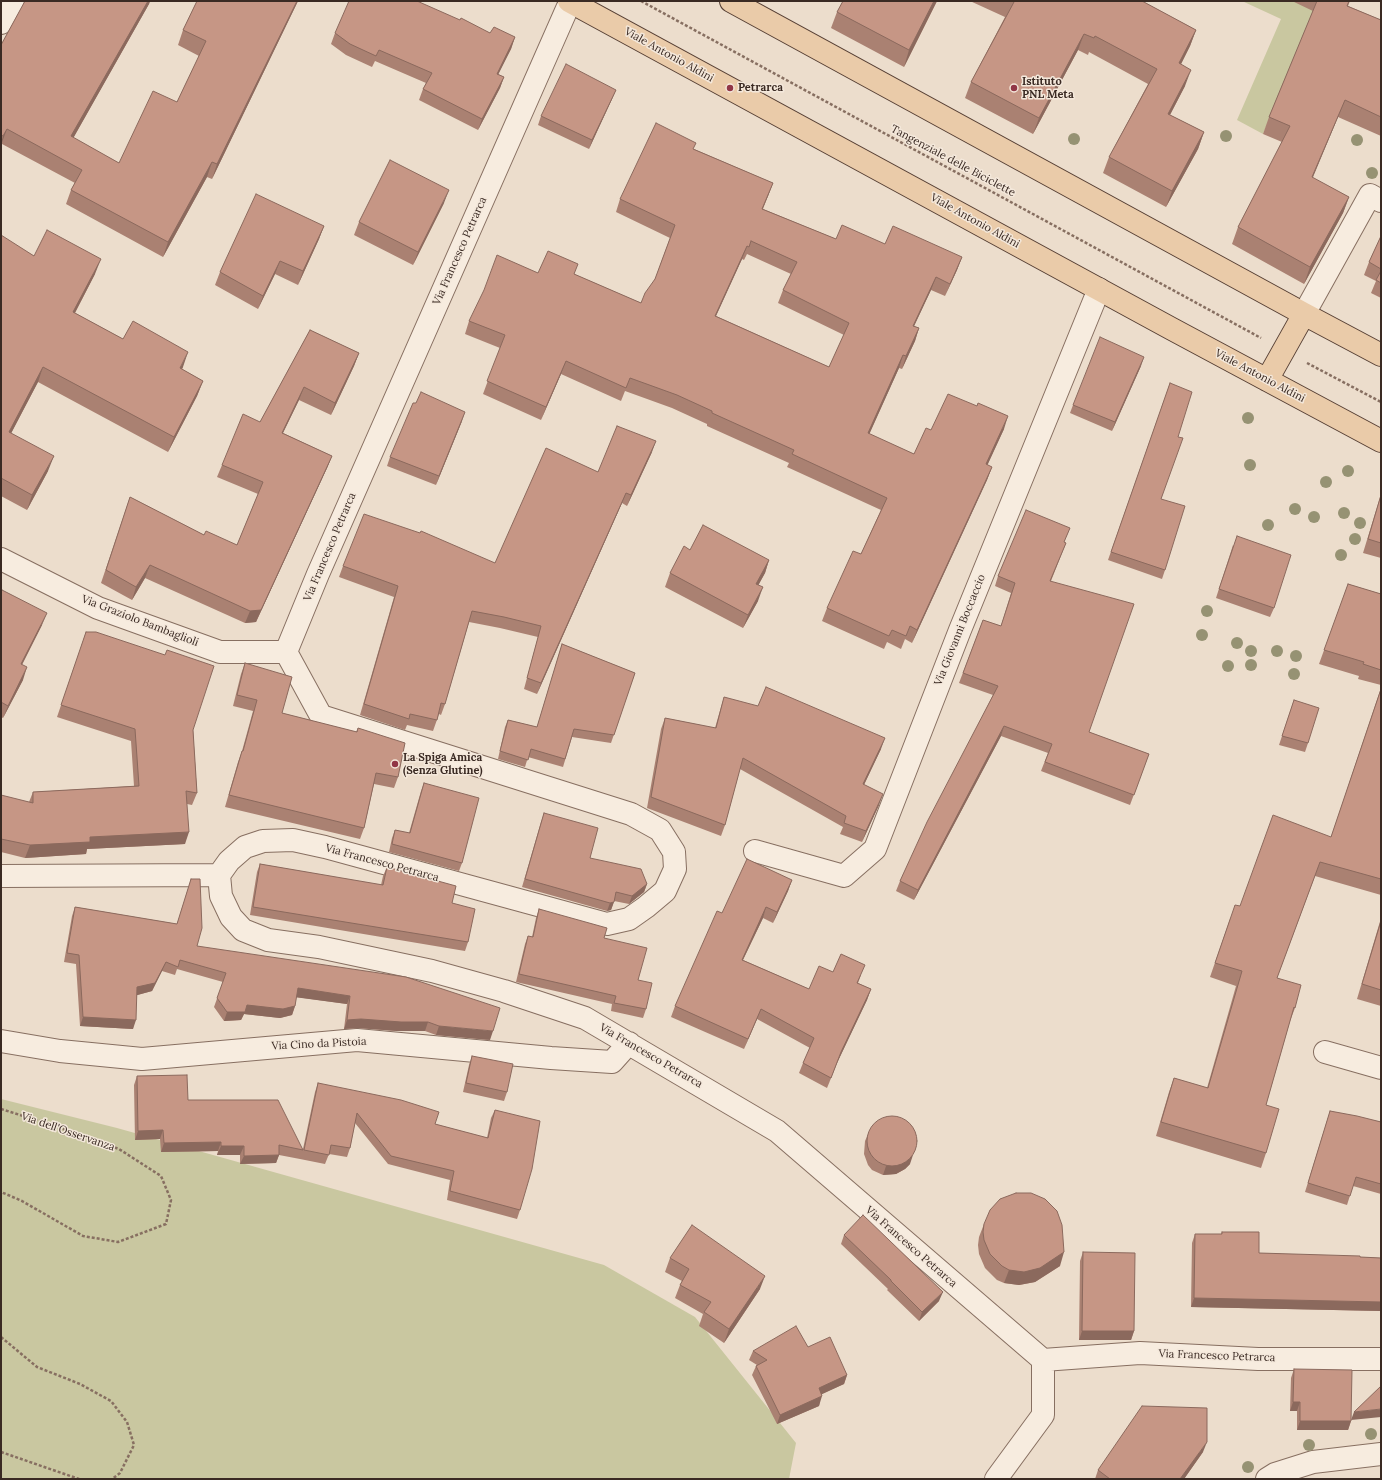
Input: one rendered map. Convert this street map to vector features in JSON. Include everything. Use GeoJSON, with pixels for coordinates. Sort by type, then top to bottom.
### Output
{"type":"FeatureCollection","features":[{"type":"Feature","properties":{"kind":"main road","name":"Viale Antonio Aldini"},"geometry":{"type":"LineString","coordinates":[[570,1],[1381,441]]}},
{"type":"Feature","properties":{"kind":"main road"},"geometry":{"type":"LineString","coordinates":[[731,1],[1381,355]]}},
{"type":"Feature","properties":{"kind":"main road"},"geometry":{"type":"LineString","coordinates":[[1267,380],[1304,314]]}},
{"type":"Feature","properties":{"kind":"street"},"geometry":{"type":"LineString","coordinates":[[1,23],[14,1]]}},
{"type":"Feature","properties":{"kind":"street","name":"Via Francesco Petrarca"},"geometry":{"type":"LineString","coordinates":[[570,1],[318,574],[286,652],[321,716],[632,814],[660,830],[674,852],[675,869],[665,891],[646,907],[629,919],[607,924],[332,849],[293,840],[263,841],[245,847],[229,861],[219,875],[221,896],[231,917],[243,930],[268,940],[319,946],[417,968],[504,991],[585,1018],[629,1042],[778,1131],[1043,1360],[1140,1353],[1258,1359],[1381,1359]]}},
{"type":"Feature","properties":{"kind":"street"},"geometry":{"type":"LineString","coordinates":[[1304,314],[1370,195],[1381,201]]}},
{"type":"Feature","properties":{"kind":"street","name":"Via Giovanni Boccaccio"},"geometry":{"type":"LineString","coordinates":[[755,851],[844,876],[875,849],[960,630],[1099,289]]}},
{"type":"Feature","properties":{"kind":"street","name":"Via Graziolo Bambaglioli"},"geometry":{"type":"LineString","coordinates":[[1,559],[98,608],[220,652],[286,652]]}},
{"type":"Feature","properties":{"kind":"street"},"geometry":{"type":"LineString","coordinates":[[1,876],[219,875]]}},
{"type":"Feature","properties":{"kind":"street","name":"Via Cino da Pistoia"},"geometry":{"type":"LineString","coordinates":[[1,1041],[60,1051],[142,1059],[357,1040],[551,1058],[612,1062],[629,1042]]}},
{"type":"Feature","properties":{"kind":"street"},"geometry":{"type":"LineString","coordinates":[[1324,1052],[1381,1068]]}},
{"type":"Feature","properties":{"kind":"street"},"geometry":{"type":"LineString","coordinates":[[996,1479],[1042,1415],[1043,1360]]}},
{"type":"Feature","properties":{"kind":"street"},"geometry":{"type":"LineString","coordinates":[[1267,1479],[1275,1474],[1313,1462],[1381,1454]]}},
{"type":"Feature","properties":{"kind":"path","name":"Tangenziale delle Biciclette"},"geometry":{"type":"LineString","coordinates":[[640,1],[1257,336]]}},
{"type":"Feature","properties":{"kind":"path"},"geometry":{"type":"LineString","coordinates":[[1314,366],[1381,402]]}},
{"type":"Feature","properties":{"kind":"path","name":"Via dell'Osservanza"},"geometry":{"type":"LineString","coordinates":[[1,1109],[58,1127],[119,1149],[161,1176],[171,1200],[166,1224],[118,1242],[83,1236],[22,1201],[1,1192]]}},
{"type":"Feature","properties":{"kind":"path"},"geometry":{"type":"LineString","coordinates":[[1,1337],[37,1367],[80,1384],[111,1401],[127,1422],[134,1445],[120,1473],[112,1479]]}},
{"type":"Feature","properties":{"kind":"path"},"geometry":{"type":"LineString","coordinates":[[1,1452],[79,1479]]}},
{"type":"Feature","properties":{"kind":"shaded area"},"geometry":{"type":"Polygon","coordinates":[[[1242,1],[1319,1],[1263,134],[1237,120],[1281,19],[1242,1]]]}},
{"type":"Feature","properties":{"kind":"shaded area"},"geometry":{"type":"Polygon","coordinates":[[[1,1099],[117,1128],[604,1265],[695,1317],[796,1443],[789,1479],[1,1479],[1,1099]]]}},
{"type":"Feature","properties":{"kind":"building"},"geometry":{"type":"Polygon","coordinates":[[[25,1],[148,1],[71,136],[119,163],[153,91],[177,102],[206,41],[183,30],[197,1],[297,1],[217,164],[212,162],[168,242],[71,190],[82,170],[7,129],[3,136],[1,135],[1,45],[25,1]]]}},
{"type":"Feature","properties":{"kind":"building"},"geometry":{"type":"Polygon","coordinates":[[[349,1],[417,1],[460,20],[461,18],[490,33],[494,27],[515,37],[497,74],[504,77],[482,119],[423,89],[432,73],[379,50],[376,56],[350,44],[335,33],[349,1]]]}},
{"type":"Feature","properties":{"kind":"building"},"geometry":{"type":"Polygon","coordinates":[[[843,1],[934,1],[909,50],[837,12],[843,1]]]}},
{"type":"Feature","properties":{"kind":"building"},"geometry":{"type":"Polygon","coordinates":[[[1012,1],[1142,1],[1196,30],[1179,63],[1191,70],[1168,114],[1204,132],[1172,191],[1109,157],[1157,69],[1095,36],[1094,38],[1084,34],[1039,118],[971,82],[1014,2],[1012,1]]]}},
{"type":"Feature","properties":{"kind":"building"},"geometry":{"type":"Polygon","coordinates":[[[1317,1],[1349,1],[1347,6],[1381,20],[1381,117],[1345,100],[1312,177],[1349,197],[1310,267],[1238,227],[1290,126],[1269,117],[1317,1]]]}},
{"type":"Feature","properties":{"kind":"building"},"geometry":{"type":"Polygon","coordinates":[[[566,64],[616,90],[592,140],[541,116],[566,64]]]}},
{"type":"Feature","properties":{"kind":"building"},"geometry":{"type":"Polygon","coordinates":[[[656,123],[696,143],[693,149],[773,183],[762,209],[836,239],[842,225],[885,244],[893,226],[962,257],[950,284],[936,277],[913,326],[919,328],[906,356],[903,355],[868,433],[914,454],[926,428],[931,430],[948,394],[977,406],[978,403],[1008,416],[986,464],[992,467],[917,630],[910,626],[906,636],[892,630],[889,636],[827,608],[853,551],[861,554],[887,498],[792,454],[794,450],[712,413],[712,411],[677,395],[630,378],[626,388],[566,361],[546,407],[487,381],[505,335],[469,321],[484,290],[497,255],[538,273],[548,251],[578,264],[574,274],[641,303],[645,293],[655,279],[675,225],[620,199],[656,123]],[[751,241],[749,247],[747,246],[715,316],[829,367],[849,323],[783,290],[797,262],[751,241]]]}},
{"type":"Feature","properties":{"kind":"building"},"geometry":{"type":"Polygon","coordinates":[[[390,160],[449,190],[418,252],[359,222],[390,160]]]}},
{"type":"Feature","properties":{"kind":"building"},"geometry":{"type":"Polygon","coordinates":[[[256,194],[324,226],[303,271],[280,261],[263,296],[220,272],[256,194]]]}},
{"type":"Feature","properties":{"kind":"building"},"geometry":{"type":"Polygon","coordinates":[[[47,230],[101,259],[73,312],[123,339],[133,321],[188,352],[180,368],[203,381],[174,437],[43,367],[9,432],[54,456],[32,495],[1,478],[1,235],[34,256],[47,230]]]}},
{"type":"Feature","properties":{"kind":"building"},"geometry":{"type":"Polygon","coordinates":[[[1381,236],[1381,269],[1369,262],[1381,236]]]}},
{"type":"Feature","properties":{"kind":"building"},"geometry":{"type":"Polygon","coordinates":[[[1381,271],[1381,283],[1376,280],[1381,271]]]}},
{"type":"Feature","properties":{"kind":"building"},"geometry":{"type":"Polygon","coordinates":[[[310,330],[359,353],[335,403],[304,387],[282,433],[332,456],[261,610],[250,611],[150,565],[136,587],[106,570],[130,497],[204,535],[206,531],[237,545],[263,482],[222,465],[243,414],[260,422],[310,330]]]}},
{"type":"Feature","properties":{"kind":"building"},"geometry":{"type":"Polygon","coordinates":[[[1100,337],[1144,357],[1115,422],[1073,405],[1100,337]]]}},
{"type":"Feature","properties":{"kind":"building"},"geometry":{"type":"Polygon","coordinates":[[[1170,383],[1192,392],[1178,437],[1183,438],[1161,499],[1185,506],[1165,570],[1111,552],[1170,383]]]}},
{"type":"Feature","properties":{"kind":"building"},"geometry":{"type":"Polygon","coordinates":[[[421,392],[465,412],[439,476],[390,457],[413,403],[416,403],[421,392]]]}},
{"type":"Feature","properties":{"kind":"building"},"geometry":{"type":"Polygon","coordinates":[[[617,426],[656,441],[631,495],[626,493],[541,683],[527,678],[541,626],[472,611],[445,704],[441,703],[437,720],[410,714],[409,719],[364,704],[398,586],[343,566],[364,514],[420,533],[421,531],[495,563],[546,448],[598,472],[617,426]]]}},
{"type":"Feature","properties":{"kind":"building"},"geometry":{"type":"Polygon","coordinates":[[[1381,495],[1381,543],[1368,539],[1381,495]]]}},
{"type":"Feature","properties":{"kind":"building"},"geometry":{"type":"Polygon","coordinates":[[[1026,510],[1070,528],[1064,542],[1066,543],[1050,581],[1134,604],[1089,732],[1149,754],[1134,795],[1045,762],[1052,744],[1004,726],[918,890],[900,881],[927,822],[998,686],[963,673],[983,620],[1001,626],[1015,583],[998,576],[1026,510]]]}},
{"type":"Feature","properties":{"kind":"building"},"geometry":{"type":"Polygon","coordinates":[[[703,525],[769,560],[756,584],[763,587],[748,615],[670,573],[684,546],[690,550],[703,525]]]}},
{"type":"Feature","properties":{"kind":"building"},"geometry":{"type":"Polygon","coordinates":[[[1237,536],[1291,555],[1274,608],[1219,589],[1237,536]]]}},
{"type":"Feature","properties":{"kind":"building"},"geometry":{"type":"Polygon","coordinates":[[[1348,584],[1381,594],[1381,670],[1363,664],[1364,662],[1324,650],[1348,584]]]}},
{"type":"Feature","properties":{"kind":"building"},"geometry":{"type":"Polygon","coordinates":[[[2,590],[47,613],[21,664],[27,667],[8,706],[1,702],[2,590]]]}},
{"type":"Feature","properties":{"kind":"building"},"geometry":{"type":"Polygon","coordinates":[[[86,632],[96,632],[165,655],[167,650],[214,666],[193,730],[197,793],[186,791],[189,832],[90,837],[90,842],[30,845],[1,839],[1,795],[33,803],[33,792],[139,786],[135,729],[61,705],[86,632]]]}},
{"type":"Feature","properties":{"kind":"building"},"geometry":{"type":"Polygon","coordinates":[[[562,644],[635,673],[614,735],[574,729],[565,759],[531,749],[528,760],[500,751],[508,720],[537,727],[562,644]]]}},
{"type":"Feature","properties":{"kind":"building"},"geometry":{"type":"Polygon","coordinates":[[[245,663],[292,677],[282,713],[357,732],[358,728],[405,743],[398,777],[376,773],[364,828],[229,795],[257,700],[237,695],[245,663]]]}},
{"type":"Feature","properties":{"kind":"building"},"geometry":{"type":"Polygon","coordinates":[[[766,687],[885,738],[863,784],[883,794],[866,831],[844,823],[846,816],[743,758],[725,825],[651,797],[665,718],[716,728],[724,697],[758,706],[766,687]]]}},
{"type":"Feature","properties":{"kind":"building"},"geometry":{"type":"Polygon","coordinates":[[[1381,689],[1381,879],[1320,862],[1277,978],[1301,985],[1266,1105],[1279,1109],[1266,1153],[1161,1122],[1174,1078],[1208,1088],[1242,971],[1215,963],[1235,905],[1240,906],[1273,815],[1331,837],[1381,689]]]}},
{"type":"Feature","properties":{"kind":"building"},"geometry":{"type":"Polygon","coordinates":[[[1294,700],[1319,708],[1308,743],[1282,736],[1294,700]]]}},
{"type":"Feature","properties":{"kind":"building"},"geometry":{"type":"Polygon","coordinates":[[[424,783],[479,798],[462,863],[392,844],[395,830],[410,833],[424,783]]]}},
{"type":"Feature","properties":{"kind":"building"},"geometry":{"type":"Polygon","coordinates":[[[544,813],[598,828],[590,858],[641,869],[647,884],[632,896],[616,892],[614,902],[610,903],[525,879],[544,813]]]}},
{"type":"Feature","properties":{"kind":"building"},"geometry":{"type":"Polygon","coordinates":[[[747,859],[792,880],[777,912],[766,907],[742,960],[809,989],[819,966],[833,972],[841,954],[865,965],[857,983],[871,989],[841,1052],[831,1078],[803,1063],[814,1038],[761,1009],[748,1039],[675,1006],[717,911],[722,913],[747,859]]]}},
{"type":"Feature","properties":{"kind":"building"},"geometry":{"type":"Polygon","coordinates":[[[260,864],[383,885],[387,867],[456,886],[452,903],[475,909],[468,942],[253,907],[260,864]]]}},
{"type":"Feature","properties":{"kind":"building"},"geometry":{"type":"Polygon","coordinates":[[[191,879],[200,879],[202,928],[197,946],[406,977],[500,1008],[493,1031],[439,1026],[428,1022],[401,1022],[361,1019],[347,1020],[350,996],[298,988],[295,1006],[283,1009],[247,1005],[245,1012],[227,1012],[217,998],[226,973],[180,960],[178,967],[166,962],[155,983],[137,987],[136,1020],[83,1017],[79,955],[67,953],[75,907],[177,924],[191,879]]]}},
{"type":"Feature","properties":{"kind":"building"},"geometry":{"type":"Polygon","coordinates":[[[539,909],[607,928],[604,938],[647,948],[638,980],[652,983],[646,1009],[614,1003],[616,996],[519,974],[528,936],[533,937],[539,909]]]}},
{"type":"Feature","properties":{"kind":"building"},"geometry":{"type":"Polygon","coordinates":[[[1381,921],[1381,990],[1362,984],[1381,921]]]}},
{"type":"Feature","properties":{"kind":"building"},"geometry":{"type":"Polygon","coordinates":[[[472,1056],[513,1064],[507,1092],[466,1083],[472,1056]]]}},
{"type":"Feature","properties":{"kind":"building"},"geometry":{"type":"Polygon","coordinates":[[[187,1075],[188,1100],[278,1100],[303,1150],[279,1145],[279,1155],[244,1156],[244,1146],[221,1146],[221,1142],[164,1143],[163,1130],[138,1131],[137,1076],[187,1075]]]}},
{"type":"Feature","properties":{"kind":"building"},"geometry":{"type":"Polygon","coordinates":[[[318,1083],[401,1100],[439,1112],[435,1124],[488,1138],[495,1110],[540,1121],[532,1169],[520,1210],[450,1191],[454,1171],[391,1156],[357,1113],[350,1148],[331,1145],[329,1155],[304,1150],[318,1083]]]}},
{"type":"Feature","properties":{"kind":"building"},"geometry":{"type":"Polygon","coordinates":[[[1330,1111],[1381,1122],[1381,1184],[1356,1177],[1350,1196],[1308,1183],[1330,1111]]]}},
{"type":"Feature","properties":{"kind":"building"},"geometry":{"type":"Polygon","coordinates":[[[892,1116],[901,1118],[912,1127],[917,1141],[915,1150],[906,1161],[892,1166],[883,1164],[872,1155],[867,1141],[869,1132],[878,1121],[892,1116]]]}},
{"type":"Feature","properties":{"kind":"building"},"geometry":{"type":"Polygon","coordinates":[[[1016,1193],[1031,1193],[1045,1199],[1057,1211],[1062,1225],[1064,1252],[1040,1268],[1024,1272],[1009,1270],[1002,1266],[990,1254],[984,1240],[983,1232],[984,1224],[990,1210],[1000,1199],[1016,1193]]]}},
{"type":"Feature","properties":{"kind":"building"},"geometry":{"type":"Polygon","coordinates":[[[863,1215],[943,1292],[922,1312],[844,1235],[863,1215]]]}},
{"type":"Feature","properties":{"kind":"building"},"geometry":{"type":"Polygon","coordinates":[[[692,1225],[765,1276],[729,1329],[704,1312],[711,1302],[680,1285],[689,1269],[670,1258],[692,1225]]]}},
{"type":"Feature","properties":{"kind":"building"},"geometry":{"type":"Polygon","coordinates":[[[1222,1232],[1259,1232],[1259,1253],[1381,1258],[1381,1302],[1194,1298],[1195,1234],[1222,1234],[1222,1232]]]}},
{"type":"Feature","properties":{"kind":"building"},"geometry":{"type":"Polygon","coordinates":[[[1083,1252],[1135,1253],[1134,1331],[1082,1331],[1083,1252]]]}},
{"type":"Feature","properties":{"kind":"building"},"geometry":{"type":"Polygon","coordinates":[[[796,1326],[808,1347],[830,1337],[847,1375],[819,1388],[822,1396],[780,1415],[756,1366],[767,1360],[753,1351],[796,1326]]]}},
{"type":"Feature","properties":{"kind":"building"},"geometry":{"type":"Polygon","coordinates":[[[1294,1369],[1352,1370],[1351,1421],[1300,1421],[1300,1402],[1293,1402],[1294,1369]]]}},
{"type":"Feature","properties":{"kind":"building"},"geometry":{"type":"Polygon","coordinates":[[[1381,1386],[1381,1409],[1354,1412],[1381,1386]]]}},
{"type":"Feature","properties":{"kind":"building"},"geometry":{"type":"Polygon","coordinates":[[[1142,1406],[1207,1408],[1207,1442],[1180,1479],[1110,1479],[1098,1470],[1142,1406]]]}},
{"type":"Feature","properties":{"kind":"place","name":"Petrarca"},"geometry":{"type":"Point","coordinates":[730,88]}},
{"type":"Feature","properties":{"kind":"place","name":"Istituto PNL Meta"},"geometry":{"type":"Point","coordinates":[1014,88]}},
{"type":"Feature","properties":{"kind":"place","name":"La Spiga Amica (Senza Glutine)"},"geometry":{"type":"Point","coordinates":[395,764]}}]}
